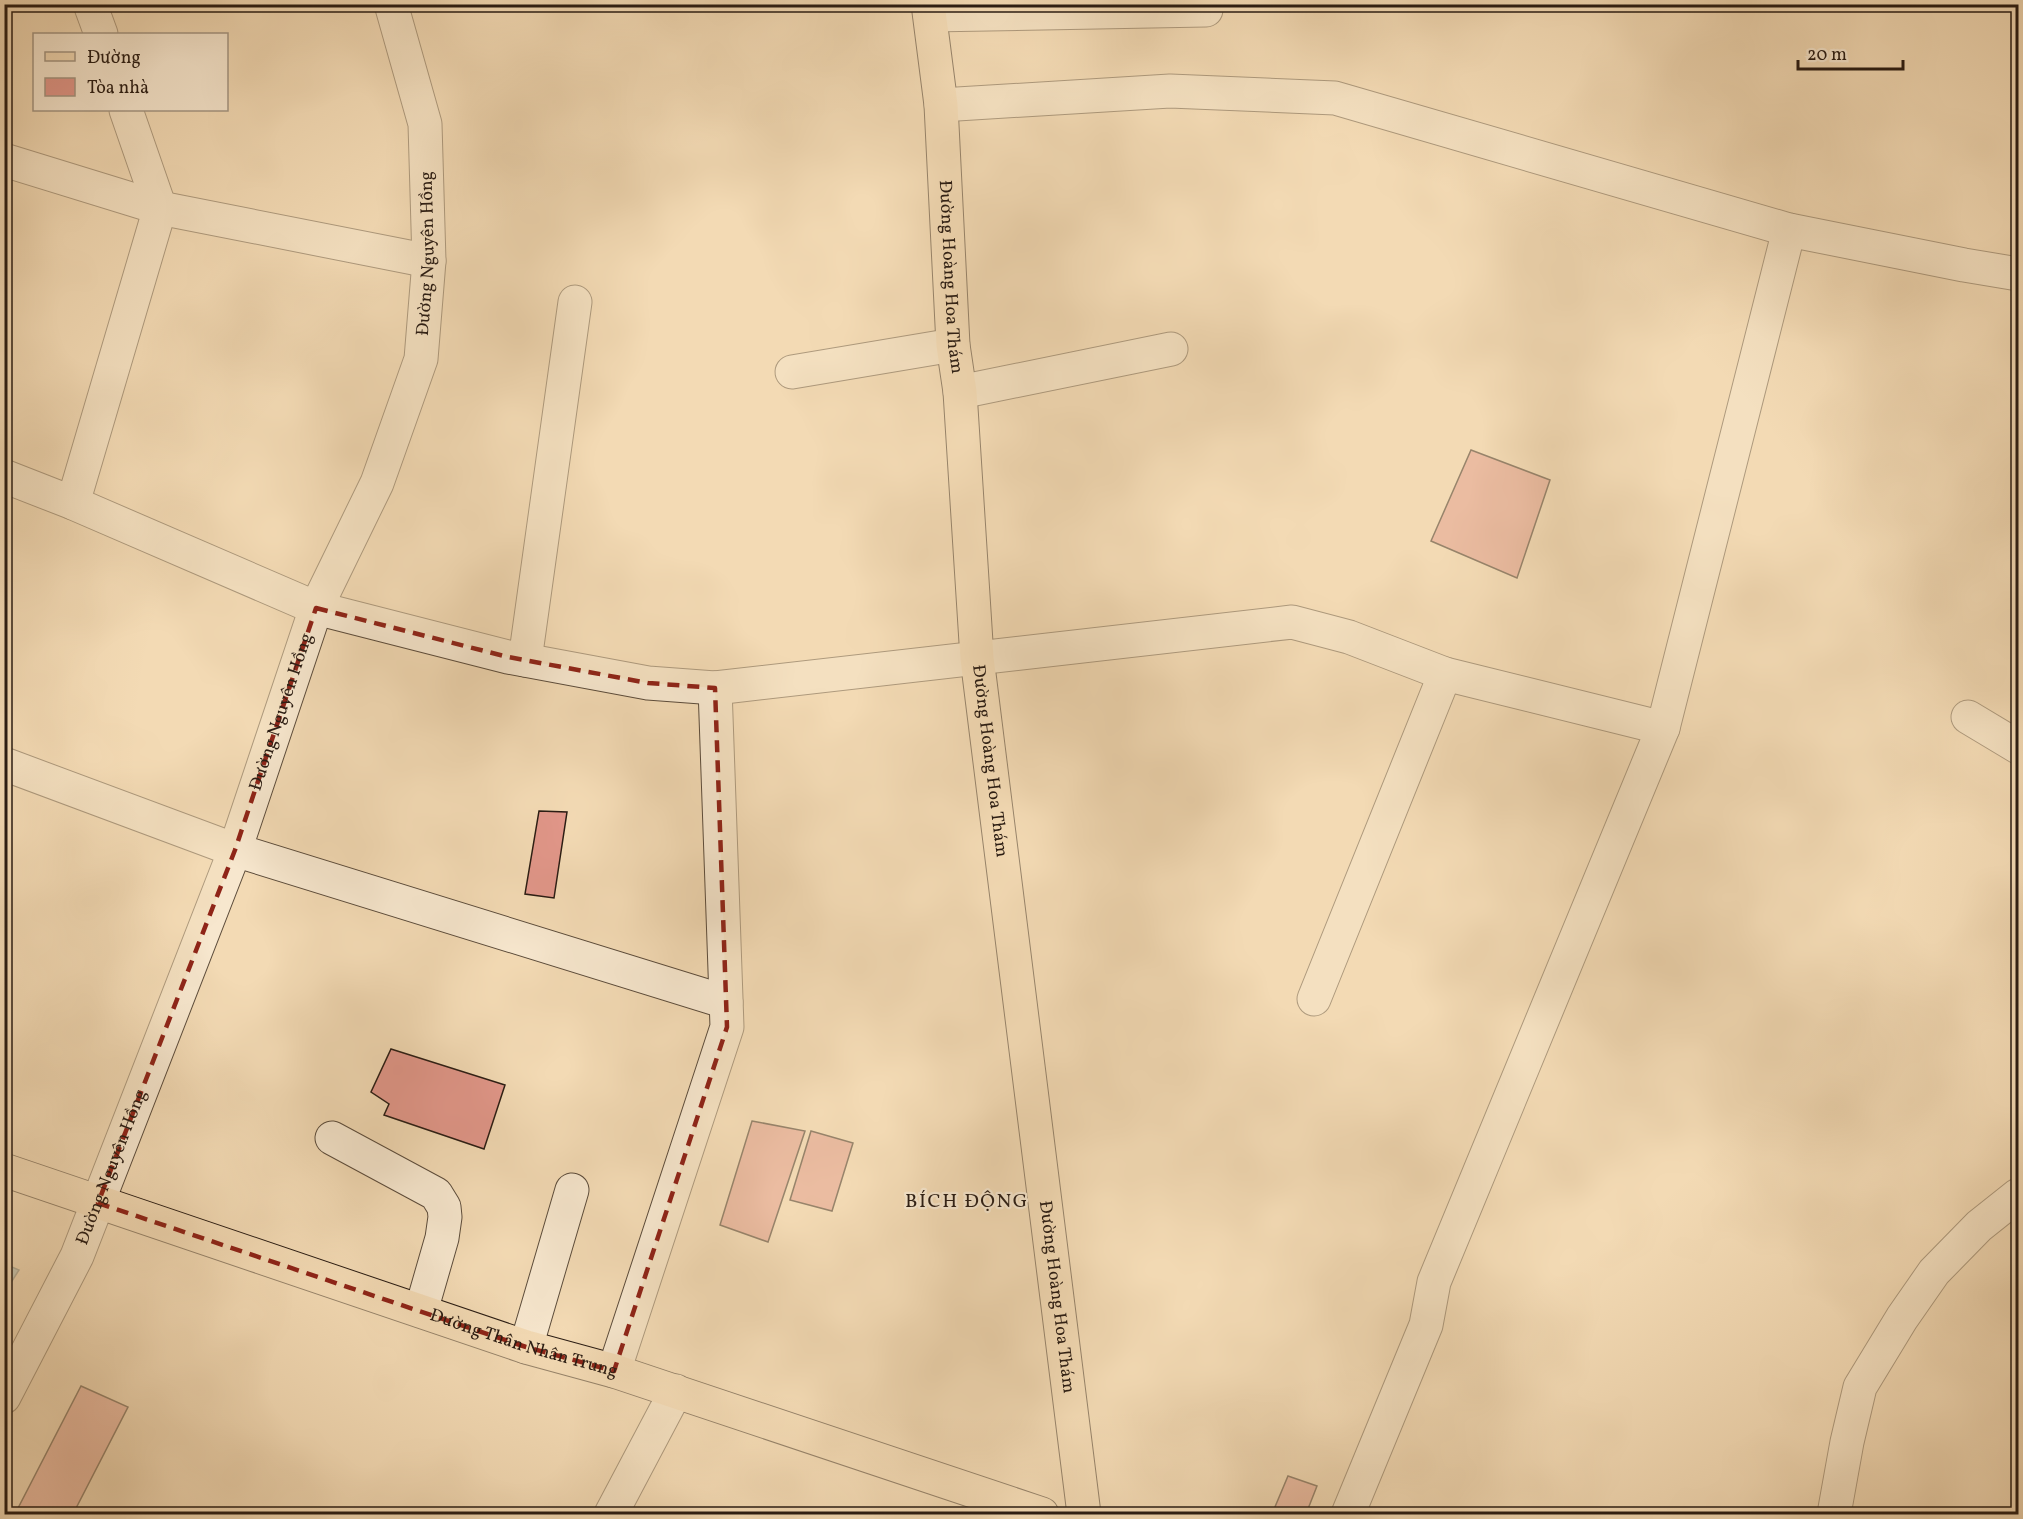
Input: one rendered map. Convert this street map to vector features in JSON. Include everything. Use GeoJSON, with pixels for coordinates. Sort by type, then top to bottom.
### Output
{"type":"FeatureCollection","features":[{"type":"Feature","properties":{"kind":"main road","name":"Đường Hoàng Hoa Thám"},"geometry":{"type":"LineString","coordinates":[[929,10],[941,105],[952,345],[960,392],[977,658],[1084,1515]]}},
{"type":"Feature","properties":{"kind":"main road","name":"Đường Thân Nhân Trung"},"geometry":{"type":"LineString","coordinates":[[4,1170],[525,1347],[614,1371],[1042,1515]]}},
{"type":"Feature","properties":{"kind":"street"},"geometry":{"type":"LineString","coordinates":[[90,4],[101,33]]}},
{"type":"Feature","properties":{"kind":"street","name":"Đường Nguyên Hồng"},"geometry":{"type":"LineString","coordinates":[[4,1397],[77,1256],[235,850],[316,608],[378,483],[421,358],[429,261],[425,124],[391,4]]}},
{"type":"Feature","properties":{"kind":"street"},"geometry":{"type":"LineString","coordinates":[[929,10],[1206,10]]}},
{"type":"Feature","properties":{"kind":"street"},"geometry":{"type":"LineString","coordinates":[[941,105],[1170,92],[1335,98],[1789,230],[2019,274]]}},
{"type":"Feature","properties":{"kind":"street"},"geometry":{"type":"LineString","coordinates":[[73,503],[160,208],[126,111]]}},
{"type":"Feature","properties":{"kind":"street"},"geometry":{"type":"LineString","coordinates":[[4,160],[160,208],[429,261]]}},
{"type":"Feature","properties":{"kind":"street"},"geometry":{"type":"LineString","coordinates":[[1348,1515],[1426,1325],[1434,1282],[1663,728],[1789,230]]}},
{"type":"Feature","properties":{"kind":"street"},"geometry":{"type":"LineString","coordinates":[[525,660],[575,302]]}},
{"type":"Feature","properties":{"kind":"street"},"geometry":{"type":"LineString","coordinates":[[792,372],[952,345]]}},
{"type":"Feature","properties":{"kind":"street"},"geometry":{"type":"LineString","coordinates":[[960,392],[1171,350]]}},
{"type":"Feature","properties":{"kind":"street"},"geometry":{"type":"LineString","coordinates":[[4,476],[73,503],[316,608],[525,660],[648,683],[715,688],[1292,622],[1349,638],[1445,674],[1663,728]]}},
{"type":"Feature","properties":{"kind":"street"},"geometry":{"type":"LineString","coordinates":[[1314,999],[1445,674]]}},
{"type":"Feature","properties":{"kind":"street"},"geometry":{"type":"LineString","coordinates":[[614,1371],[727,1027],[715,688]]}},
{"type":"Feature","properties":{"kind":"street"},"geometry":{"type":"LineString","coordinates":[[1968,717],[2019,747]]}},
{"type":"Feature","properties":{"kind":"street"},"geometry":{"type":"LineString","coordinates":[[4,764],[235,850],[726,1002]]}},
{"type":"Feature","properties":{"kind":"street"},"geometry":{"type":"LineString","coordinates":[[332,1138],[436,1194],[444,1207],[442,1238],[421,1311]]}},
{"type":"Feature","properties":{"kind":"street"},"geometry":{"type":"LineString","coordinates":[[525,1347],[572,1190]]}},
{"type":"Feature","properties":{"kind":"street"},"geometry":{"type":"LineString","coordinates":[[1834,1515],[1846,1442],[1860,1387],[1902,1318],[1934,1272],[1979,1226],[2019,1195]]}},
{"type":"Feature","properties":{"kind":"street"},"geometry":{"type":"LineString","coordinates":[[611,1515],[675,1391]]}},
{"type":"Feature","properties":{"kind":"highlighted area"},"geometry":{"type":"Polygon","coordinates":[[[316,608],[508,657],[648,683],[715,688],[727,1027],[614,1371],[526,1347],[98,1203],[235,850],[316,608]]]}},
{"type":"Feature","properties":{"kind":"water"},"geometry":{"type":"Polygon","coordinates":[[[5,1264],[19,1270],[5,1292],[5,1264]]]}},
{"type":"Feature","properties":{"kind":"building"},"geometry":{"type":"Polygon","coordinates":[[[1471,450],[1550,480],[1517,578],[1431,541],[1471,450]]]}},
{"type":"Feature","properties":{"kind":"building"},"geometry":{"type":"Polygon","coordinates":[[[539,811],[567,812],[554,898],[525,894],[539,811]]]}},
{"type":"Feature","properties":{"kind":"building"},"geometry":{"type":"Polygon","coordinates":[[[391,1049],[505,1085],[484,1149],[384,1115],[389,1104],[371,1092],[391,1049]]]}},
{"type":"Feature","properties":{"kind":"building"},"geometry":{"type":"Polygon","coordinates":[[[752,1121],[805,1131],[768,1242],[720,1225],[752,1121]]]}},
{"type":"Feature","properties":{"kind":"building"},"geometry":{"type":"Polygon","coordinates":[[[811,1131],[853,1143],[832,1211],[790,1200],[811,1131]]]}},
{"type":"Feature","properties":{"kind":"building"},"geometry":{"type":"Polygon","coordinates":[[[81,1386],[128,1407],[73,1514],[15,1514],[81,1386]]]}},
{"type":"Feature","properties":{"kind":"building"},"geometry":{"type":"Polygon","coordinates":[[[1288,1476],[1317,1486],[1306,1514],[1272,1514],[1288,1476]]]}},
{"type":"Feature","properties":{"kind":"district","name":"BÍCH ĐỘNG"},"geometry":{"type":"Point","coordinates":[967,1202]}}]}
